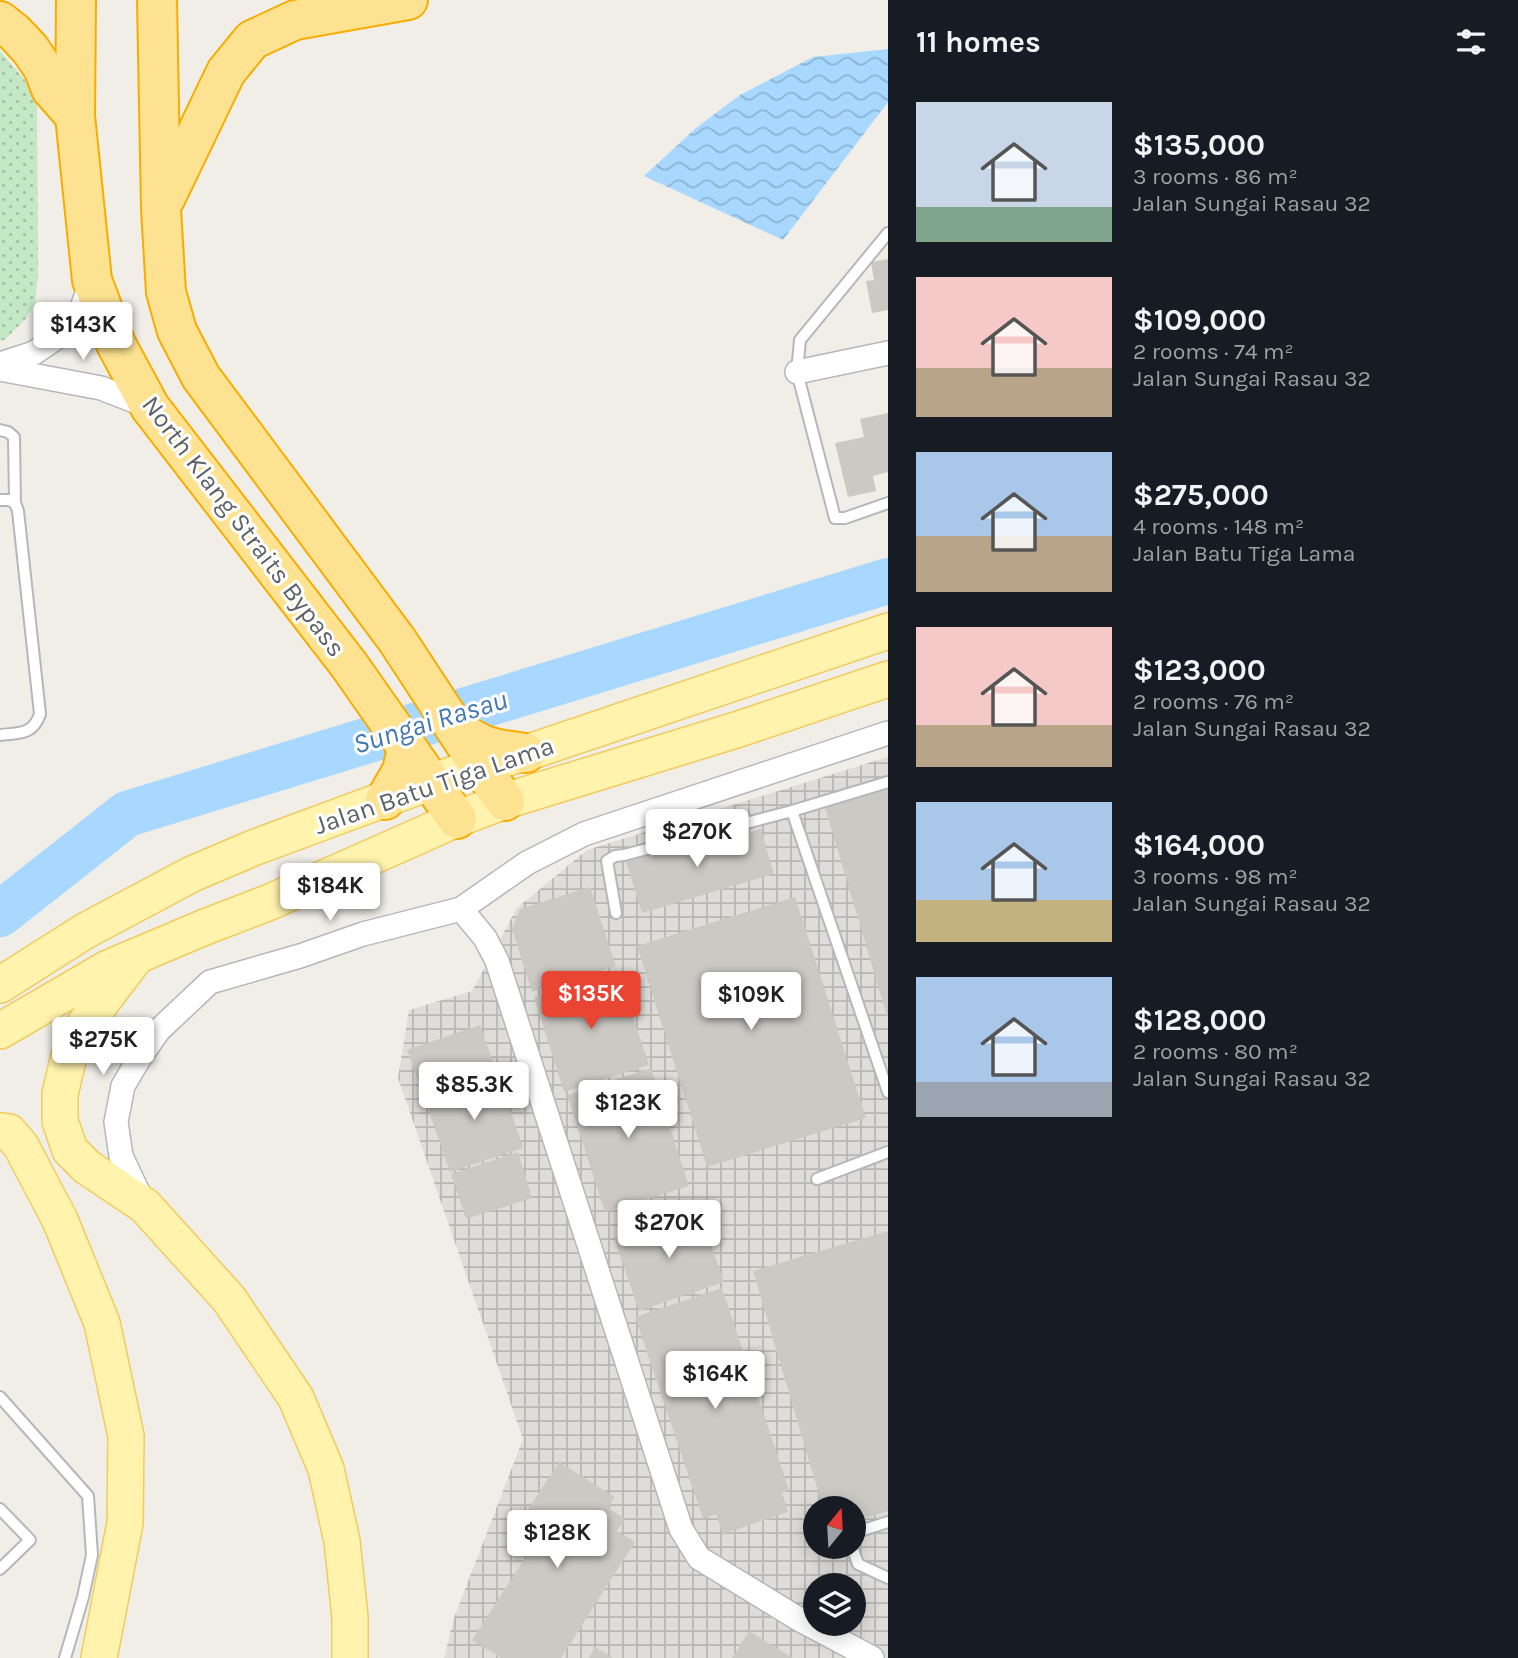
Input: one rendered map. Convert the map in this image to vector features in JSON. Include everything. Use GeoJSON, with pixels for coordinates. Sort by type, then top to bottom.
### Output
{"type":"FeatureCollection","features":[{"type":"Feature","properties":{"kind":"highway","name":"North Klang Straits Bypass"},"geometry":{"type":"LineString","coordinates":[[76,0],[75,116],[92,280],[116,344],[150,407],[349,664],[408,773],[457,819]]}},
{"type":"Feature","properties":{"kind":"highway","name":"North Klang Straits Bypass"},"geometry":{"type":"LineString","coordinates":[[157,0],[161,209],[166,292],[177,331],[201,377],[397,640],[505,801]]}},
{"type":"Feature","properties":{"kind":"highway"},"geometry":{"type":"LineString","coordinates":[[161,209],[226,72],[252,40],[295,20],[408,0]]}},
{"type":"Feature","properties":{"kind":"highway"},"geometry":{"type":"LineString","coordinates":[[0,21],[30,49],[43,68],[51,89],[75,116]]}},
{"type":"Feature","properties":{"kind":"highway"},"geometry":{"type":"LineString","coordinates":[[468,744],[526,753]]}},
{"type":"Feature","properties":{"kind":"main road","name":"Jalan Batu Tiga Lama"},"geometry":{"type":"LineString","coordinates":[[526,753],[888,631]]}},
{"type":"Feature","properties":{"kind":"main road","name":"Jalan Batu Tiga Lama"},"geometry":{"type":"LineString","coordinates":[[0,1031],[108,968],[270,902],[457,819],[505,801],[736,730],[888,679]]}},
{"type":"Feature","properties":{"kind":"main road","name":"Jalan Batu Tiga Lama"},"geometry":{"type":"LineString","coordinates":[[0,985],[85,931],[192,874],[253,848],[468,744]]}},
{"type":"Feature","properties":{"kind":"main road"},"geometry":{"type":"LineString","coordinates":[[137,956],[78,1033],[60,1094],[60,1121],[70,1150],[87,1167],[145,1206],[229,1299],[296,1398],[326,1469],[342,1541],[350,1617],[351,1658]]}},
{"type":"Feature","properties":{"kind":"main road"},"geometry":{"type":"LineString","coordinates":[[0,1130],[9,1132],[20,1146],[60,1220],[102,1323],[126,1436],[125,1523],[99,1658]]}},
{"type":"Feature","properties":{"kind":"street"},"geometry":{"type":"LineString","coordinates":[[0,363],[34,353],[66,331],[79,316],[92,280]]}},
{"type":"Feature","properties":{"kind":"street"},"geometry":{"type":"LineString","coordinates":[[797,372],[888,353]]}},
{"type":"Feature","properties":{"kind":"street"},"geometry":{"type":"LineString","coordinates":[[0,369],[101,388],[150,407]]}},
{"type":"Feature","properties":{"kind":"street"},"geometry":{"type":"LineString","coordinates":[[145,1206],[121,1156],[116,1122],[123,1086],[159,1030],[210,982],[300,956],[363,934],[461,909],[527,863],[584,834],[888,733]]}},
{"type":"Feature","properties":{"kind":"street"},"geometry":{"type":"LineString","coordinates":[[461,909],[485,938],[497,961],[681,1529],[699,1558],[797,1618],[872,1658]]}},
{"type":"Feature","properties":{"kind":"lane"},"geometry":{"type":"LineString","coordinates":[[888,233],[800,340],[797,372],[835,518],[845,518],[888,503]]}},
{"type":"Feature","properties":{"kind":"lane"},"geometry":{"type":"LineString","coordinates":[[0,430],[14,436],[15,503],[40,714],[37,724],[27,732],[0,735]]}},
{"type":"Feature","properties":{"kind":"lane"},"geometry":{"type":"LineString","coordinates":[[0,500],[9,499],[15,503]]}},
{"type":"Feature","properties":{"kind":"lane"},"geometry":{"type":"LineString","coordinates":[[616,913],[607,861],[615,856],[792,811],[888,782]]}},
{"type":"Feature","properties":{"kind":"lane"},"geometry":{"type":"LineString","coordinates":[[792,811],[888,1092]]}},
{"type":"Feature","properties":{"kind":"lane"},"geometry":{"type":"LineString","coordinates":[[817,1179],[888,1152]]}},
{"type":"Feature","properties":{"kind":"lane"},"geometry":{"type":"LineString","coordinates":[[0,1396],[88,1496],[92,1555],[65,1658]]}},
{"type":"Feature","properties":{"kind":"lane"},"geometry":{"type":"LineString","coordinates":[[0,1509],[30,1540],[0,1569]]}},
{"type":"Feature","properties":{"kind":"lane"},"geometry":{"type":"LineString","coordinates":[[866,1529],[888,1522]]}},
{"type":"Feature","properties":{"kind":"lane"},"geometry":{"type":"LineString","coordinates":[[856,1559],[858,1564],[888,1578]]}},
{"type":"Feature","properties":{"kind":"shaded area"},"geometry":{"type":"Polygon","coordinates":[[[888,757],[888,1658],[444,1658],[454,1618],[523,1439],[398,1078],[409,1010],[472,991],[517,908],[587,850],[888,757]]]}},
{"type":"Feature","properties":{"kind":"green space"},"geometry":{"type":"Polygon","coordinates":[[[0,51],[24,79],[37,104],[38,275],[35,304],[24,321],[0,341],[0,51]]]}},
{"type":"Feature","properties":{"kind":"water"},"geometry":{"type":"Polygon","coordinates":[[[888,49],[888,102],[783,240],[644,176],[696,128],[740,95],[813,57],[888,49]]]}},
{"type":"Feature","properties":{"kind":"building"},"geometry":{"type":"Polygon","coordinates":[[[888,259],[888,310],[872,313],[866,281],[874,280],[871,262],[888,259]]]}},
{"type":"Feature","properties":{"kind":"building"},"geometry":{"type":"Polygon","coordinates":[[[888,413],[888,472],[873,476],[876,491],[848,497],[835,443],[864,437],[860,419],[888,413]]]}},
{"type":"Feature","properties":{"kind":"building"},"geometry":{"type":"Polygon","coordinates":[[[888,785],[888,1016],[887,1016],[824,804],[888,785]]]}},
{"type":"Feature","properties":{"kind":"building"},"geometry":{"type":"Polygon","coordinates":[[[761,829],[774,874],[642,913],[625,859],[703,836],[706,845],[761,829]]]}},
{"type":"Feature","properties":{"kind":"building"},"geometry":{"type":"Polygon","coordinates":[[[590,887],[616,966],[532,992],[512,929],[520,909],[590,887]]]}},
{"type":"Feature","properties":{"kind":"building"},"geometry":{"type":"Polygon","coordinates":[[[795,897],[866,1118],[707,1167],[637,946],[795,897]]]}},
{"type":"Feature","properties":{"kind":"building"},"geometry":{"type":"Polygon","coordinates":[[[618,971],[649,1065],[564,1092],[534,997],[618,971]]]}},
{"type":"Feature","properties":{"kind":"building"},"geometry":{"type":"Polygon","coordinates":[[[480,1025],[495,1067],[422,1092],[407,1050],[480,1025]]]}},
{"type":"Feature","properties":{"kind":"building"},"geometry":{"type":"Polygon","coordinates":[[[651,1068],[689,1186],[605,1212],[567,1095],[651,1068]]]}},
{"type":"Feature","properties":{"kind":"building"},"geometry":{"type":"Polygon","coordinates":[[[498,1073],[523,1148],[450,1172],[424,1097],[498,1073]]]}},
{"type":"Feature","properties":{"kind":"building"},"geometry":{"type":"Polygon","coordinates":[[[518,1152],[532,1198],[466,1219],[451,1174],[518,1152]]]}},
{"type":"Feature","properties":{"kind":"building"},"geometry":{"type":"Polygon","coordinates":[[[699,1209],[724,1282],[639,1311],[614,1238],[699,1209]]]}},
{"type":"Feature","properties":{"kind":"building"},"geometry":{"type":"Polygon","coordinates":[[[888,1231],[888,1511],[866,1518],[866,1496],[819,1496],[753,1271],[888,1231]]]}},
{"type":"Feature","properties":{"kind":"building"},"geometry":{"type":"Polygon","coordinates":[[[722,1288],[789,1490],[782,1493],[788,1512],[723,1534],[716,1514],[703,1519],[635,1317],[722,1288]]]}},
{"type":"Feature","properties":{"kind":"building"},"geometry":{"type":"Polygon","coordinates":[[[559,1462],[615,1497],[608,1508],[625,1519],[617,1531],[635,1542],[561,1658],[501,1658],[472,1640],[534,1544],[514,1531],[559,1462]]]}},
{"type":"Feature","properties":{"kind":"building"},"geometry":{"type":"Polygon","coordinates":[[[749,1631],[793,1658],[732,1658],[749,1631]]]}},
{"type":"Feature","properties":{"kind":"building"},"geometry":{"type":"Polygon","coordinates":[[[595,1647],[613,1658],[589,1658],[595,1647]]]}},
{"type":"Feature","properties":{"kind":"waterway","name":"Sungai Rasau"},"geometry":{"type":"LineString","coordinates":[[0,914],[127,814],[888,581]]}}]}
